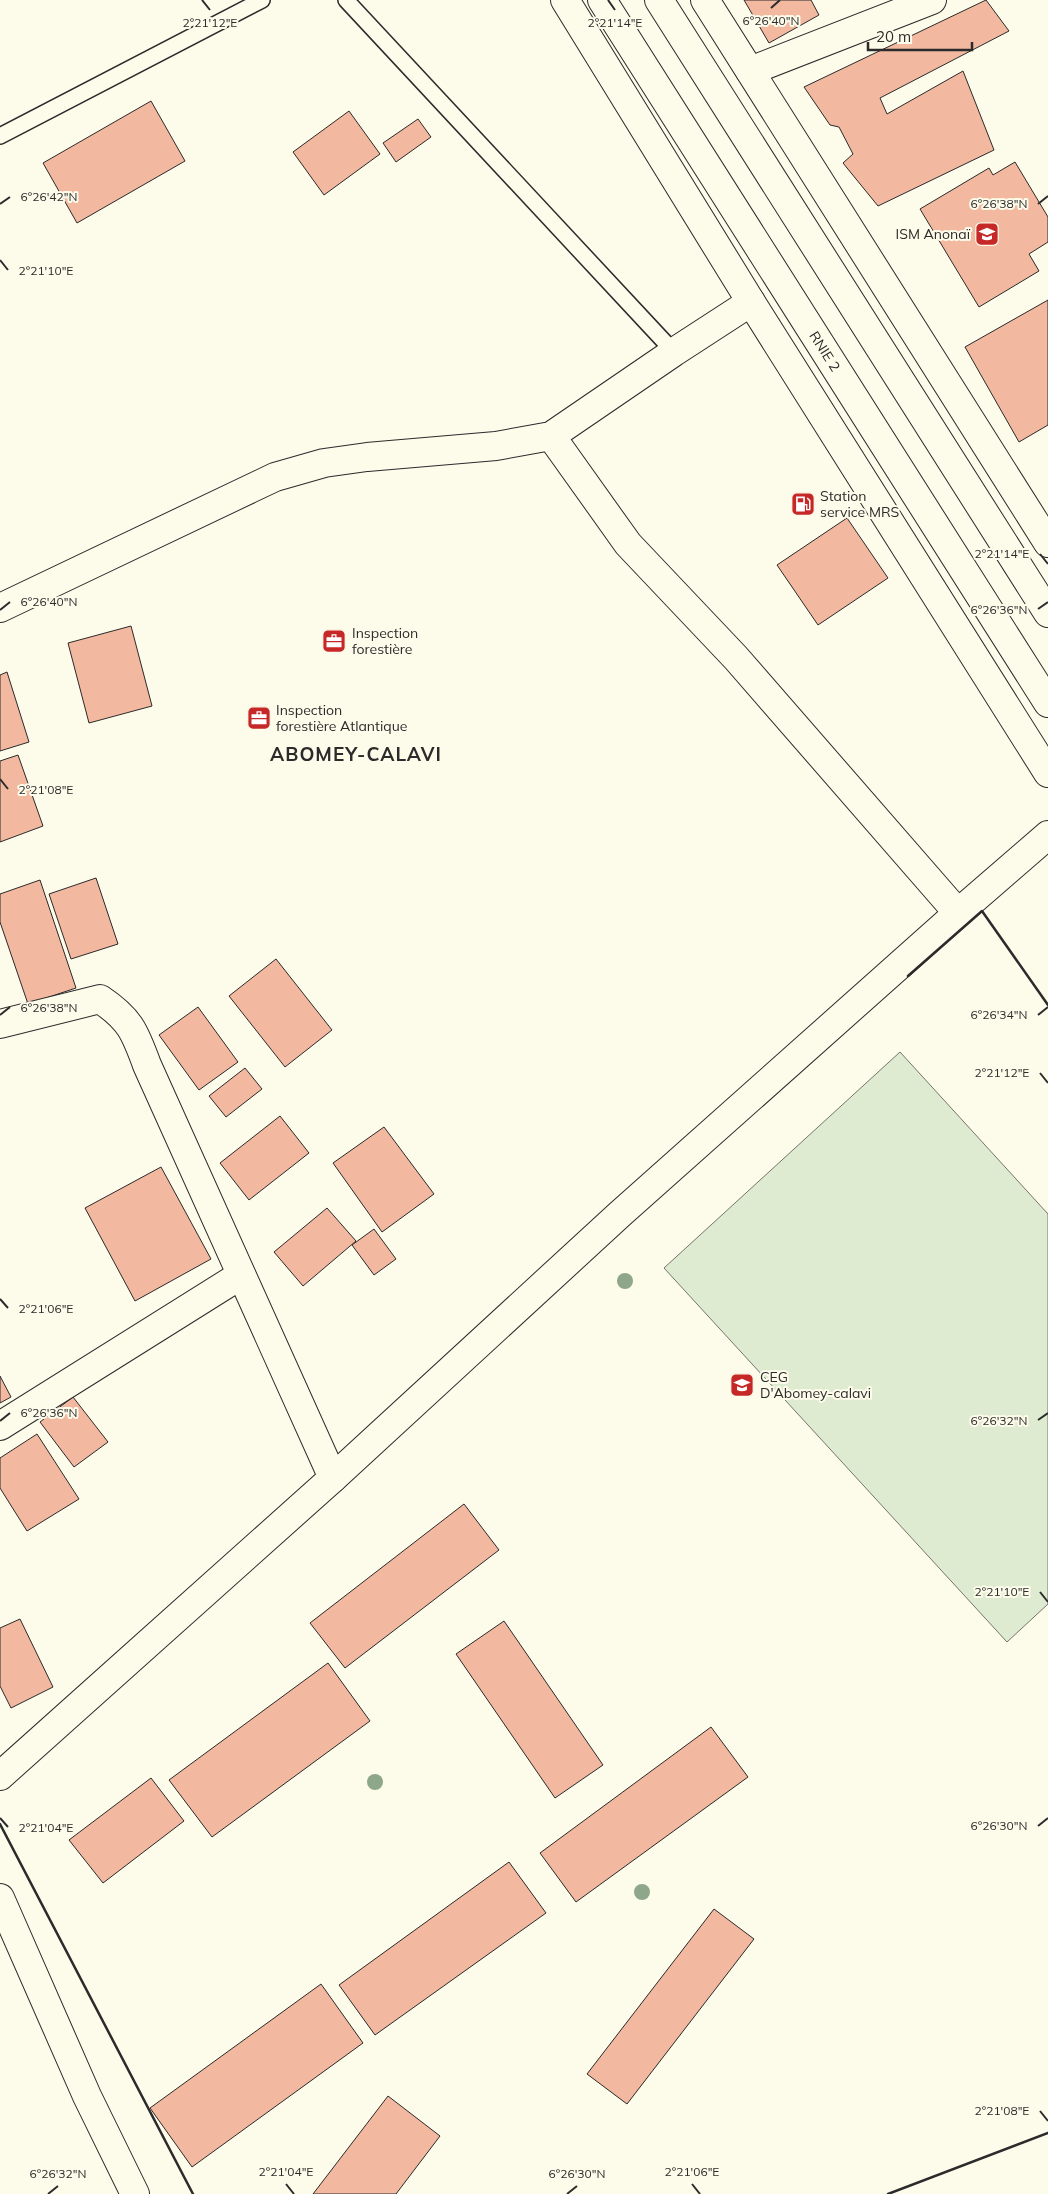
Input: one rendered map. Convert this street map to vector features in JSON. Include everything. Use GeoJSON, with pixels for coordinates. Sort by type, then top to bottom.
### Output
{"type":"FeatureCollection","features":[{"type":"Feature","properties":{"kind":"main road"},"geometry":{"type":"LineString","coordinates":[[565,0],[752,302],[1048,772]]}},
{"type":"Feature","properties":{"kind":"main road","name":"RNIE 2"},"geometry":{"type":"LineString","coordinates":[[602,0],[1048,703]]}},
{"type":"Feature","properties":{"kind":"main road"},"geometry":{"type":"LineString","coordinates":[[659,0],[1048,613]]}},
{"type":"Feature","properties":{"kind":"main road"},"geometry":{"type":"LineString","coordinates":[[705,0],[1048,543]]}},
{"type":"Feature","properties":{"kind":"main road"},"geometry":{"type":"LineString","coordinates":[[750,71],[932,0]]}},
{"type":"Feature","properties":{"kind":"main road"},"geometry":{"type":"LineString","coordinates":[[0,608],[275,477],[324,463],[367,457],[496,446],[551,436],[674,352],[752,302]]}},
{"type":"Feature","properties":{"kind":"main road"},"geometry":{"type":"LineString","coordinates":[[551,436],[628,544],[736,658],[958,912]]}},
{"type":"Feature","properties":{"kind":"main road"},"geometry":{"type":"LineString","coordinates":[[0,1776],[333,1478],[620,1214],[958,912],[1048,835]]}},
{"type":"Feature","properties":{"kind":"main road"},"geometry":{"type":"LineString","coordinates":[[0,1024],[100,999],[118,1011],[135,1033],[147,1066],[333,1478]]}},
{"type":"Feature","properties":{"kind":"main road"},"geometry":{"type":"LineString","coordinates":[[0,1426],[241,1275]]}},
{"type":"Feature","properties":{"kind":"main road"},"geometry":{"type":"LineString","coordinates":[[0,1898],[87,2096],[135,2194]]}},
{"type":"Feature","properties":{"kind":"lane"},"geometry":{"type":"LineString","coordinates":[[0,136],[262,0]]}},
{"type":"Feature","properties":{"kind":"lane"},"geometry":{"type":"LineString","coordinates":[[346,0],[674,352]]}},
{"type":"Feature","properties":{"kind":"green space"},"geometry":{"type":"Polygon","coordinates":[[[900,1052],[1048,1214],[1048,1604],[1007,1642],[664,1268],[900,1052]]]}},
{"type":"Feature","properties":{"kind":"building"},"geometry":{"type":"Polygon","coordinates":[[[744,0],[811,0],[819,15],[769,43],[744,0]]]}},
{"type":"Feature","properties":{"kind":"building"},"geometry":{"type":"Polygon","coordinates":[[[986,0],[1009,31],[880,98],[887,114],[963,71],[994,150],[878,206],[843,163],[853,154],[839,127],[830,125],[804,87],[986,0]]]}},
{"type":"Feature","properties":{"kind":"building"},"geometry":{"type":"Polygon","coordinates":[[[151,101],[185,161],[77,223],[43,163],[151,101]]]}},
{"type":"Feature","properties":{"kind":"building"},"geometry":{"type":"Polygon","coordinates":[[[349,111],[380,154],[324,195],[293,152],[349,111]]]}},
{"type":"Feature","properties":{"kind":"building"},"geometry":{"type":"Polygon","coordinates":[[[418,119],[431,137],[396,162],[383,143],[418,119]]]}},
{"type":"Feature","properties":{"kind":"building"},"geometry":{"type":"Polygon","coordinates":[[[1015,162],[1048,217],[1048,242],[1029,254],[1039,271],[979,307],[920,209],[989,168],[993,175],[1015,162]]]}},
{"type":"Feature","properties":{"kind":"building"},"geometry":{"type":"Polygon","coordinates":[[[1048,300],[1048,425],[1019,442],[965,347],[1048,300]]]}},
{"type":"Feature","properties":{"kind":"building"},"geometry":{"type":"Polygon","coordinates":[[[847,518],[888,578],[818,625],[777,565],[847,518]]]}},
{"type":"Feature","properties":{"kind":"building"},"geometry":{"type":"Polygon","coordinates":[[[131,626],[152,706],[89,723],[68,643],[131,626]]]}},
{"type":"Feature","properties":{"kind":"building"},"geometry":{"type":"Polygon","coordinates":[[[7,672],[29,742],[0,751],[0,675],[7,672]]]}},
{"type":"Feature","properties":{"kind":"building"},"geometry":{"type":"Polygon","coordinates":[[[18,755],[43,826],[0,842],[0,761],[18,755]]]}},
{"type":"Feature","properties":{"kind":"building"},"geometry":{"type":"Polygon","coordinates":[[[96,878],[118,944],[71,959],[49,894],[96,878]]]}},
{"type":"Feature","properties":{"kind":"building"},"geometry":{"type":"Polygon","coordinates":[[[40,880],[76,988],[28,1004],[0,922],[0,894],[40,880]]]}},
{"type":"Feature","properties":{"kind":"building"},"geometry":{"type":"Polygon","coordinates":[[[276,959],[332,1030],[285,1067],[229,996],[276,959]]]}},
{"type":"Feature","properties":{"kind":"building"},"geometry":{"type":"Polygon","coordinates":[[[198,1007],[238,1062],[199,1090],[159,1035],[198,1007]]]}},
{"type":"Feature","properties":{"kind":"building"},"geometry":{"type":"Polygon","coordinates":[[[245,1068],[262,1089],[226,1117],[209,1096],[245,1068]]]}},
{"type":"Feature","properties":{"kind":"building"},"geometry":{"type":"Polygon","coordinates":[[[280,1116],[309,1153],[249,1200],[220,1163],[280,1116]]]}},
{"type":"Feature","properties":{"kind":"building"},"geometry":{"type":"Polygon","coordinates":[[[384,1127],[434,1194],[382,1232],[333,1163],[384,1127]]]}},
{"type":"Feature","properties":{"kind":"building"},"geometry":{"type":"Polygon","coordinates":[[[161,1167],[211,1259],[135,1301],[85,1208],[161,1167]]]}},
{"type":"Feature","properties":{"kind":"building"},"geometry":{"type":"Polygon","coordinates":[[[327,1208],[356,1241],[303,1286],[274,1252],[327,1208]]]}},
{"type":"Feature","properties":{"kind":"building"},"geometry":{"type":"Polygon","coordinates":[[[374,1229],[396,1259],[374,1275],[352,1245],[374,1229]]]}},
{"type":"Feature","properties":{"kind":"building"},"geometry":{"type":"Polygon","coordinates":[[[0,1376],[11,1397],[0,1403],[0,1376]]]}},
{"type":"Feature","properties":{"kind":"building"},"geometry":{"type":"Polygon","coordinates":[[[73,1397],[108,1442],[74,1467],[40,1422],[73,1397]]]}},
{"type":"Feature","properties":{"kind":"building"},"geometry":{"type":"Polygon","coordinates":[[[37,1434],[79,1499],[27,1531],[0,1488],[0,1458],[37,1434]]]}},
{"type":"Feature","properties":{"kind":"building"},"geometry":{"type":"Polygon","coordinates":[[[464,1504],[499,1550],[345,1668],[310,1623],[464,1504]]]}},
{"type":"Feature","properties":{"kind":"building"},"geometry":{"type":"Polygon","coordinates":[[[20,1619],[53,1687],[11,1708],[0,1686],[0,1628],[20,1619]]]}},
{"type":"Feature","properties":{"kind":"building"},"geometry":{"type":"Polygon","coordinates":[[[504,1621],[603,1765],[555,1798],[456,1654],[504,1621]]]}},
{"type":"Feature","properties":{"kind":"building"},"geometry":{"type":"Polygon","coordinates":[[[328,1663],[370,1721],[212,1837],[169,1780],[328,1663]]]}},
{"type":"Feature","properties":{"kind":"building"},"geometry":{"type":"Polygon","coordinates":[[[711,1727],[748,1777],[576,1902],[540,1853],[711,1727]]]}},
{"type":"Feature","properties":{"kind":"building"},"geometry":{"type":"Polygon","coordinates":[[[151,1778],[184,1821],[103,1883],[69,1840],[151,1778]]]}},
{"type":"Feature","properties":{"kind":"building"},"geometry":{"type":"Polygon","coordinates":[[[509,1862],[546,1913],[375,2035],[339,1985],[509,1862]]]}},
{"type":"Feature","properties":{"kind":"building"},"geometry":{"type":"Polygon","coordinates":[[[714,1909],[754,1939],[627,2104],[587,2074],[714,1909]]]}},
{"type":"Feature","properties":{"kind":"building"},"geometry":{"type":"Polygon","coordinates":[[[321,1984],[363,2043],[192,2167],[150,2108],[321,1984]]]}},
{"type":"Feature","properties":{"kind":"building"},"geometry":{"type":"Polygon","coordinates":[[[388,2096],[440,2136],[396,2194],[313,2194],[388,2096]]]}},
{"type":"Feature","properties":{"kind":"wall"},"geometry":{"type":"LineString","coordinates":[[908,976],[982,911],[1048,1005]]}},
{"type":"Feature","properties":{"kind":"wall"},"geometry":{"type":"LineString","coordinates":[[0,1824],[193,2194]]}},
{"type":"Feature","properties":{"kind":"wall"},"geometry":{"type":"LineString","coordinates":[[888,2194],[1048,2133]]}},
{"type":"Feature","properties":{"kind":"place","name":"ISM Anonaï"},"geometry":{"type":"Point","coordinates":[987,234]}},
{"type":"Feature","properties":{"kind":"place","name":"Station service MRS"},"geometry":{"type":"Point","coordinates":[803,504]}},
{"type":"Feature","properties":{"kind":"place","name":"Inspection forestière"},"geometry":{"type":"Point","coordinates":[334,641]}},
{"type":"Feature","properties":{"kind":"place","name":"Inspection forestière Atlantique"},"geometry":{"type":"Point","coordinates":[259,718]}},
{"type":"Feature","properties":{"kind":"place","name":"CEG D'Abomey-calavi"},"geometry":{"type":"Point","coordinates":[742,1385]}},
{"type":"Feature","properties":{"kind":"district","name":"ABOMEY-CALAVI"},"geometry":{"type":"Point","coordinates":[356,754]}}]}
